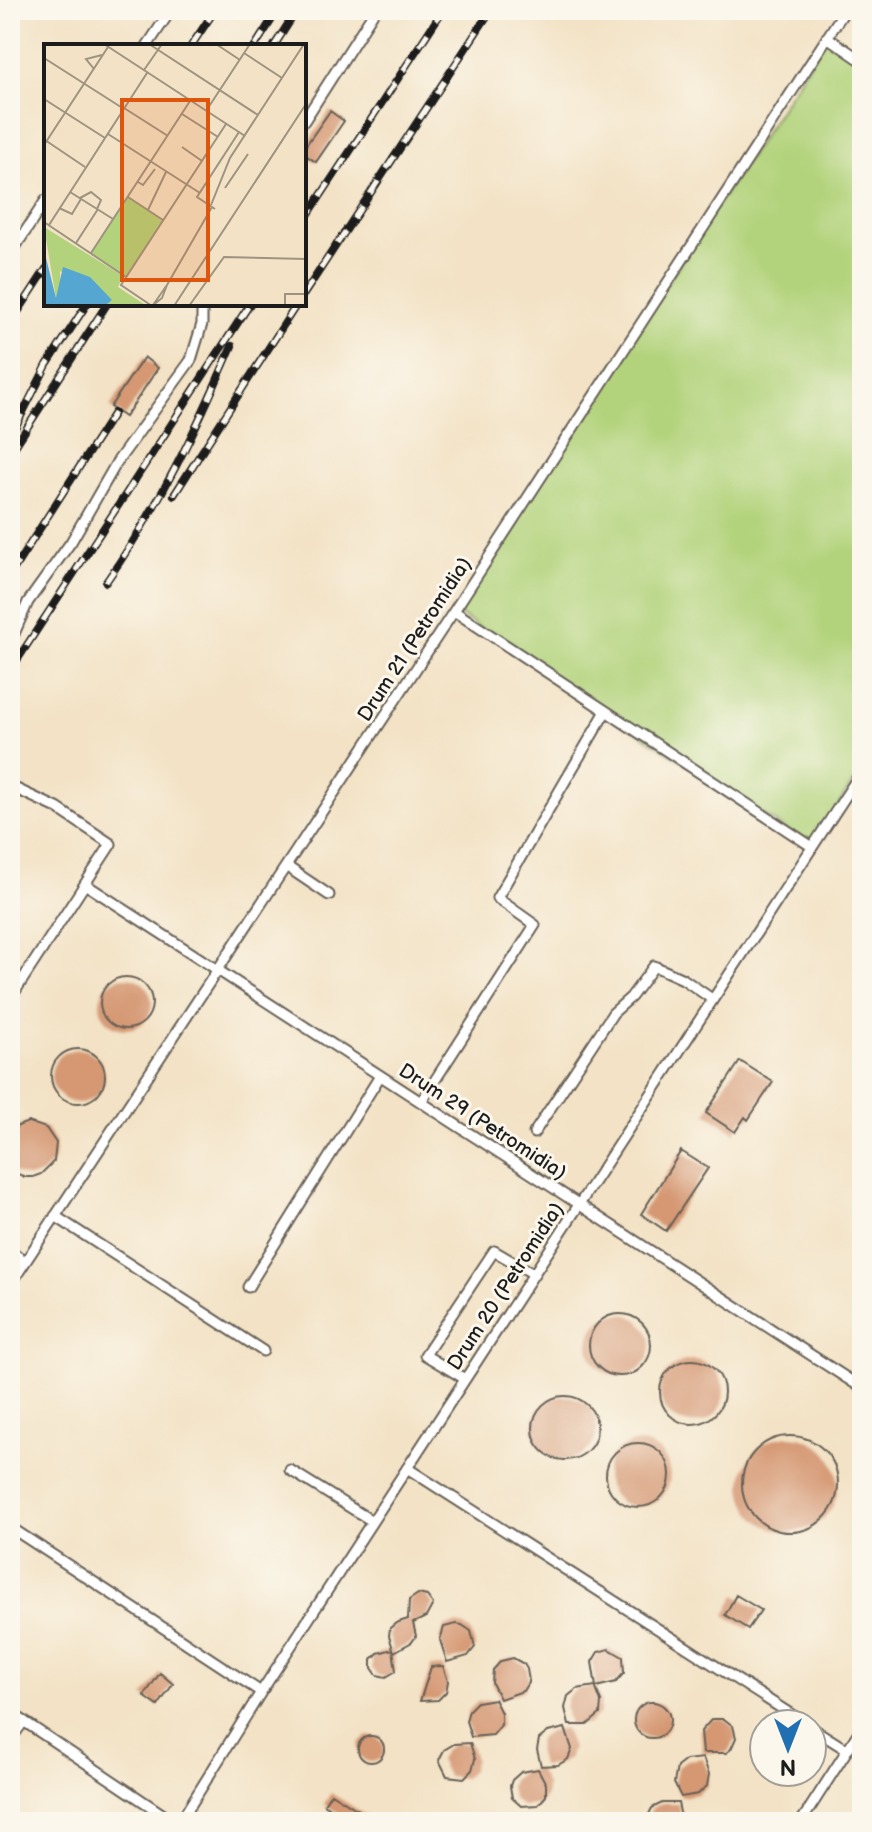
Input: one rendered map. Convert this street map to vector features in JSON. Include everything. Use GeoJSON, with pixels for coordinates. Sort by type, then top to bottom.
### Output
{"type":"FeatureCollection","features":[{"type":"Feature","properties":{"kind":"lane"},"geometry":{"type":"LineString","coordinates":[[148,44],[171,10]]}},
{"type":"Feature","properties":{"kind":"lane"},"geometry":{"type":"LineString","coordinates":[[306,118],[375,10]]}},
{"type":"Feature","properties":{"kind":"lane","name":"Drum 21 (Petromidia)"},"geometry":{"type":"LineString","coordinates":[[10,1285],[845,10]]}},
{"type":"Feature","properties":{"kind":"lane"},"geometry":{"type":"LineString","coordinates":[[827,37],[862,61]]}},
{"type":"Feature","properties":{"kind":"lane"},"geometry":{"type":"LineString","coordinates":[[10,255],[44,203]]}},
{"type":"Feature","properties":{"kind":"lane"},"geometry":{"type":"LineString","coordinates":[[10,643],[28,602],[85,520],[117,462],[191,360],[202,324],[202,306]]}},
{"type":"Feature","properties":{"kind":"lane"},"geometry":{"type":"LineString","coordinates":[[454,611],[811,846]]}},
{"type":"Feature","properties":{"kind":"lane"},"geometry":{"type":"LineString","coordinates":[[421,1102],[535,925],[497,898],[606,711]]}},
{"type":"Feature","properties":{"kind":"lane","name":"Drum 20 (Petromidia)"},"geometry":{"type":"LineString","coordinates":[[177,1822],[862,771]]}},
{"type":"Feature","properties":{"kind":"lane"},"geometry":{"type":"LineString","coordinates":[[10,786],[57,808],[111,844],[10,999]]}},
{"type":"Feature","properties":{"kind":"lane"},"geometry":{"type":"LineString","coordinates":[[286,866],[329,895]]}},
{"type":"Feature","properties":{"kind":"lane","name":"Drum 29 (Petromidia)"},"geometry":{"type":"LineString","coordinates":[[85,884],[862,1388]]}},
{"type":"Feature","properties":{"kind":"lane"},"geometry":{"type":"LineString","coordinates":[[534,1133],[613,1013],[631,997],[654,966],[683,979],[712,999]]}},
{"type":"Feature","properties":{"kind":"lane"},"geometry":{"type":"LineString","coordinates":[[248,1287],[380,1076]]}},
{"type":"Feature","properties":{"kind":"lane"},"geometry":{"type":"LineString","coordinates":[[55,1216],[263,1351]]}},
{"type":"Feature","properties":{"kind":"lane"},"geometry":{"type":"LineString","coordinates":[[10,1251],[25,1261]]}},
{"type":"Feature","properties":{"kind":"lane"},"geometry":{"type":"LineString","coordinates":[[465,1379],[425,1355],[494,1251],[534,1274]]}},
{"type":"Feature","properties":{"kind":"lane"},"geometry":{"type":"LineString","coordinates":[[407,1468],[781,1708]]}},
{"type":"Feature","properties":{"kind":"lane"},"geometry":{"type":"LineString","coordinates":[[290,1470],[372,1521]]}},
{"type":"Feature","properties":{"kind":"lane"},"geometry":{"type":"LineString","coordinates":[[10,1527],[261,1692]]}},
{"type":"Feature","properties":{"kind":"lane"},"geometry":{"type":"LineString","coordinates":[[10,1712],[177,1822]]}},
{"type":"Feature","properties":{"kind":"lane"},"geometry":{"type":"LineString","coordinates":[[10,1740],[24,1721]]}},
{"type":"Feature","properties":{"kind":"lane"},"geometry":{"type":"LineString","coordinates":[[801,1822],[847,1750],[858,1743],[862,1727]]}},
{"type":"Feature","properties":{"kind":"lane"},"geometry":{"type":"LineString","coordinates":[[828,1738],[847,1750]]}},
{"type":"Feature","properties":{"kind":"green space"},"geometry":{"type":"Polygon","coordinates":[[[827,37],[862,61],[862,769],[811,846],[454,611],[827,37]]]}},
{"type":"Feature","properties":{"kind":"building"},"geometry":{"type":"Polygon","coordinates":[[[330,111],[344,121],[316,162],[306,155],[306,145],[330,111]]]}},
{"type":"Feature","properties":{"kind":"building"},"geometry":{"type":"Polygon","coordinates":[[[144,357],[158,368],[125,417],[110,407],[144,357]]]}},
{"type":"Feature","properties":{"kind":"building"},"geometry":{"type":"Polygon","coordinates":[[[126,977],[145,984],[152,1003],[145,1022],[126,1029],[107,1022],[100,1003],[107,984],[126,977]]]}},
{"type":"Feature","properties":{"kind":"building"},"geometry":{"type":"Polygon","coordinates":[[[78,1049],[97,1057],[105,1076],[97,1095],[78,1103],[59,1095],[51,1076],[59,1057],[78,1049]]]}},
{"type":"Feature","properties":{"kind":"building"},"geometry":{"type":"Polygon","coordinates":[[[740,1061],[773,1082],[748,1120],[745,1117],[735,1132],[706,1113],[740,1061]]]}},
{"type":"Feature","properties":{"kind":"building"},"geometry":{"type":"Polygon","coordinates":[[[28,1122],[46,1128],[56,1143],[54,1161],[41,1174],[33,1177],[24,1177],[10,1170],[10,1129],[28,1122]]]}},
{"type":"Feature","properties":{"kind":"building"},"geometry":{"type":"Polygon","coordinates":[[[681,1151],[708,1168],[666,1231],[641,1214],[681,1151]]]}},
{"type":"Feature","properties":{"kind":"building"},"geometry":{"type":"Polygon","coordinates":[[[614,1314],[626,1314],[642,1323],[649,1333],[649,1357],[642,1367],[626,1376],[614,1376],[594,1362],[589,1351],[589,1339],[603,1319],[614,1314]]]}},
{"type":"Feature","properties":{"kind":"building"},"geometry":{"type":"Polygon","coordinates":[[[686,1360],[698,1360],[715,1369],[722,1380],[722,1404],[715,1415],[698,1424],[686,1424],[674,1419],[665,1410],[660,1398],[660,1386],[665,1374],[674,1365],[686,1360]]]}},
{"type":"Feature","properties":{"kind":"building"},"geometry":{"type":"Polygon","coordinates":[[[565,1396],[583,1402],[591,1410],[597,1428],[591,1446],[583,1454],[565,1460],[547,1454],[539,1446],[533,1428],[539,1410],[547,1402],[565,1396]]]}},
{"type":"Feature","properties":{"kind":"building"},"geometry":{"type":"Polygon","coordinates":[[[790,1436],[808,1440],[824,1450],[834,1466],[838,1484],[834,1502],[824,1518],[808,1528],[790,1532],[772,1528],[756,1518],[746,1502],[742,1484],[746,1466],[756,1450],[772,1440],[790,1436]]]}},
{"type":"Feature","properties":{"kind":"building"},"geometry":{"type":"Polygon","coordinates":[[[632,1443],[644,1443],[661,1452],[668,1463],[668,1487],[661,1498],[644,1507],[632,1507],[620,1502],[611,1493],[606,1481],[606,1469],[611,1457],[620,1448],[632,1443]]]}},
{"type":"Feature","properties":{"kind":"building"},"geometry":{"type":"Polygon","coordinates":[[[418,1594],[427,1596],[433,1604],[426,1617],[413,1623],[416,1636],[412,1642],[394,1652],[390,1628],[408,1619],[409,1600],[418,1594]]]}},
{"type":"Feature","properties":{"kind":"building"},"geometry":{"type":"Polygon","coordinates":[[[736,1595],[761,1610],[748,1629],[725,1615],[736,1595]]]}},
{"type":"Feature","properties":{"kind":"building"},"geometry":{"type":"Polygon","coordinates":[[[456,1624],[471,1631],[475,1647],[468,1656],[447,1662],[440,1640],[444,1627],[456,1624]]]}},
{"type":"Feature","properties":{"kind":"building"},"geometry":{"type":"Polygon","coordinates":[[[393,1649],[396,1671],[386,1677],[377,1675],[372,1668],[372,1659],[378,1653],[393,1649]]]}},
{"type":"Feature","properties":{"kind":"building"},"geometry":{"type":"Polygon","coordinates":[[[609,1649],[623,1657],[624,1673],[616,1682],[596,1687],[592,1662],[598,1652],[609,1649]]]}},
{"type":"Feature","properties":{"kind":"building"},"geometry":{"type":"Polygon","coordinates":[[[513,1658],[524,1664],[529,1681],[523,1691],[500,1699],[492,1683],[493,1670],[501,1661],[513,1658]]]}},
{"type":"Feature","properties":{"kind":"building"},"geometry":{"type":"Polygon","coordinates":[[[443,1666],[448,1681],[446,1692],[438,1700],[420,1701],[431,1667],[443,1666]]]}},
{"type":"Feature","properties":{"kind":"building"},"geometry":{"type":"Polygon","coordinates":[[[160,1673],[173,1684],[158,1706],[144,1696],[160,1673]]]}},
{"type":"Feature","properties":{"kind":"building"},"geometry":{"type":"Polygon","coordinates":[[[595,1686],[601,1702],[600,1714],[587,1725],[569,1725],[565,1708],[568,1696],[577,1689],[595,1686]]]}},
{"type":"Feature","properties":{"kind":"building"},"geometry":{"type":"Polygon","coordinates":[[[494,1699],[501,1713],[501,1725],[493,1735],[471,1737],[466,1721],[469,1710],[477,1702],[494,1699]]]}},
{"type":"Feature","properties":{"kind":"building"},"geometry":{"type":"Polygon","coordinates":[[[652,1702],[664,1708],[670,1720],[664,1732],[652,1738],[640,1732],[634,1720],[640,1708],[652,1702]]]}},
{"type":"Feature","properties":{"kind":"building"},"geometry":{"type":"Polygon","coordinates":[[[712,1719],[724,1719],[733,1726],[736,1738],[726,1753],[703,1753],[701,1731],[712,1719]]]}},
{"type":"Feature","properties":{"kind":"building"},"geometry":{"type":"Polygon","coordinates":[[[565,1728],[572,1749],[568,1759],[558,1765],[541,1766],[537,1750],[539,1739],[548,1732],[565,1728]]]}},
{"type":"Feature","properties":{"kind":"building"},"geometry":{"type":"Polygon","coordinates":[[[371,1736],[381,1739],[384,1749],[381,1759],[371,1762],[361,1759],[358,1749],[361,1739],[371,1736]]]}},
{"type":"Feature","properties":{"kind":"building"},"geometry":{"type":"Polygon","coordinates":[[[470,1743],[475,1759],[472,1770],[464,1778],[447,1776],[439,1760],[444,1750],[454,1744],[470,1743]]]}},
{"type":"Feature","properties":{"kind":"building"},"geometry":{"type":"Polygon","coordinates":[[[703,1758],[709,1774],[707,1786],[698,1794],[681,1797],[674,1783],[677,1767],[686,1760],[703,1758]]]}},
{"type":"Feature","properties":{"kind":"building"},"geometry":{"type":"Polygon","coordinates":[[[538,1769],[546,1784],[546,1796],[538,1805],[521,1806],[512,1798],[512,1780],[521,1772],[538,1769]]]}},
{"type":"Feature","properties":{"kind":"building"},"geometry":{"type":"Polygon","coordinates":[[[331,1793],[373,1822],[353,1822],[324,1804],[331,1793]]]}},
{"type":"Feature","properties":{"kind":"building"},"geometry":{"type":"Polygon","coordinates":[[[662,1803],[678,1803],[682,1822],[645,1822],[652,1808],[662,1803]]]}},
{"type":"Feature","properties":{"kind":"railway"},"geometry":{"type":"LineString","coordinates":[[192,44],[215,10]]}},
{"type":"Feature","properties":{"kind":"railway"},"geometry":{"type":"LineString","coordinates":[[256,44],[278,10]]}},
{"type":"Feature","properties":{"kind":"railway"},"geometry":{"type":"LineString","coordinates":[[275,44],[297,10]]}},
{"type":"Feature","properties":{"kind":"railway"},"geometry":{"type":"LineString","coordinates":[[306,218],[443,10]]}},
{"type":"Feature","properties":{"kind":"railway"},"geometry":{"type":"LineString","coordinates":[[306,291],[491,10]]}},
{"type":"Feature","properties":{"kind":"railway"},"geometry":{"type":"LineString","coordinates":[[10,324],[44,272]]}},
{"type":"Feature","properties":{"kind":"railway"},"geometry":{"type":"LineString","coordinates":[[15,428],[47,365],[86,306]]}},
{"type":"Feature","properties":{"kind":"railway"},"geometry":{"type":"LineString","coordinates":[[10,454],[106,306]]}},
{"type":"Feature","properties":{"kind":"railway"},"geometry":{"type":"LineString","coordinates":[[10,671],[249,306]]}},
{"type":"Feature","properties":{"kind":"railway"},"geometry":{"type":"LineString","coordinates":[[174,495],[296,306]]}},
{"type":"Feature","properties":{"kind":"railway"},"geometry":{"type":"LineString","coordinates":[[106,582],[143,525],[175,467],[232,346]]}},
{"type":"Feature","properties":{"kind":"railway"},"geometry":{"type":"LineString","coordinates":[[10,575],[114,413]]}}]}
